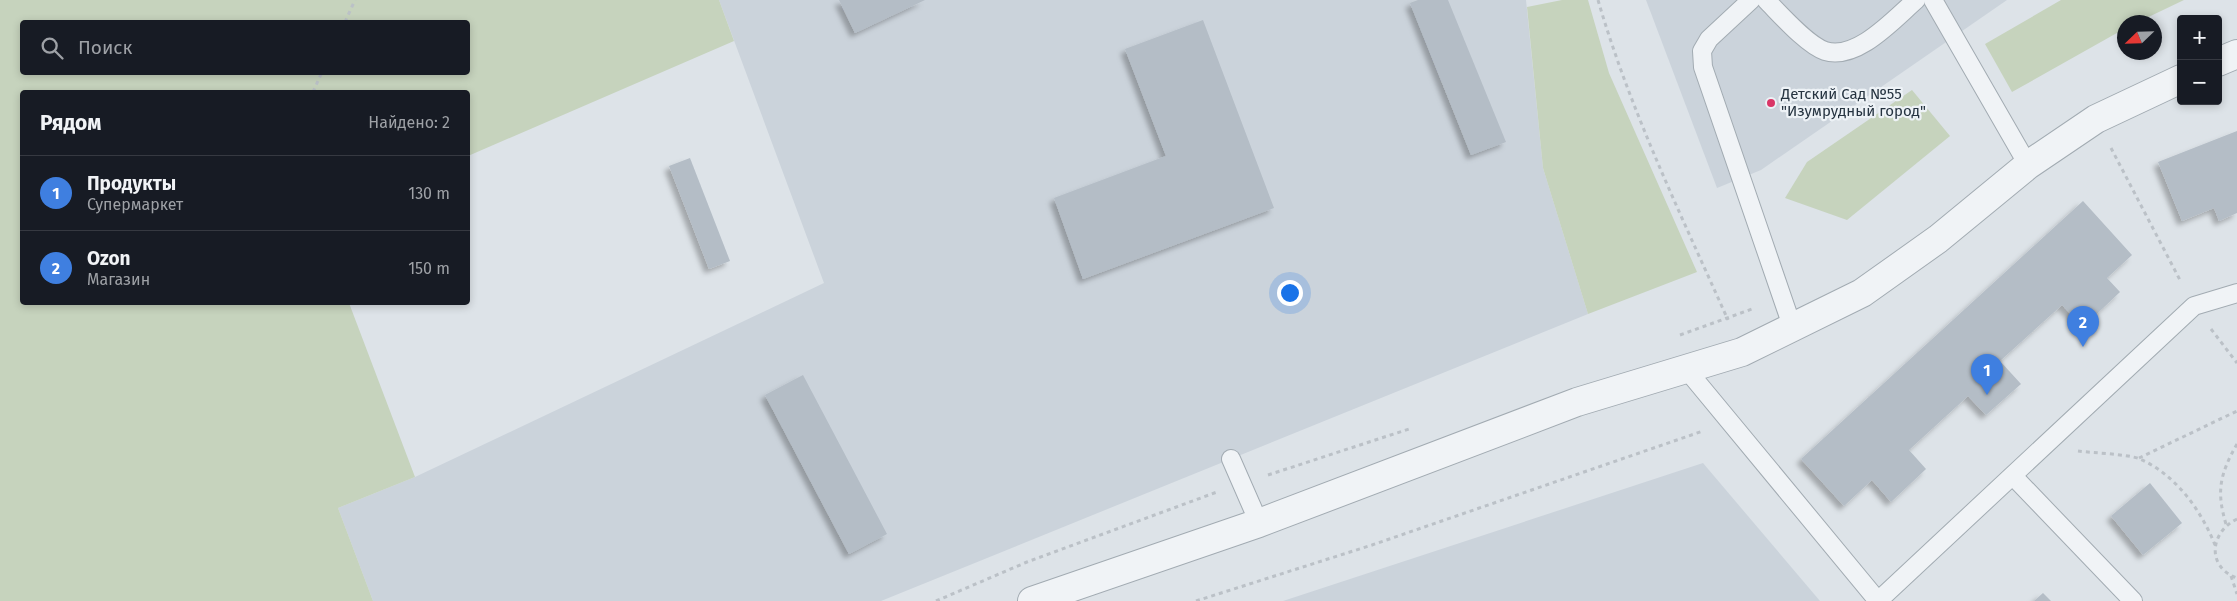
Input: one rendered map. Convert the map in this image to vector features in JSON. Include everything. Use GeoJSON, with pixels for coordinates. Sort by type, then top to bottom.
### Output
{"type":"FeatureCollection","features":[{"type":"Feature","properties":{"kind":"street"},"geometry":{"type":"LineString","coordinates":[[2222,60],[2237,54]]}},
{"type":"Feature","properties":{"kind":"street"},"geometry":{"type":"LineString","coordinates":[[1032,601],[1258,523],[1577,402],[1742,352],[1862,293],[1938,238],[2028,166],[2096,119],[2177,81]]}},
{"type":"Feature","properties":{"kind":"lane"},"geometry":{"type":"LineString","coordinates":[[1751,0],[1709,39],[1702,51],[1704,67],[1793,328]]}},
{"type":"Feature","properties":{"kind":"lane"},"geometry":{"type":"LineString","coordinates":[[1766,0],[1802,35],[1825,51],[1844,52],[1864,45],[1916,0]]}},
{"type":"Feature","properties":{"kind":"lane"},"geometry":{"type":"LineString","coordinates":[[1933,0],[2028,166]]}},
{"type":"Feature","properties":{"kind":"lane"},"geometry":{"type":"LineString","coordinates":[[1687,370],[1728,422],[1878,601],[2194,306],[2237,293]]}},
{"type":"Feature","properties":{"kind":"lane"},"geometry":{"type":"LineString","coordinates":[[1231,459],[1258,523]]}},
{"type":"Feature","properties":{"kind":"lane"},"geometry":{"type":"LineString","coordinates":[[2013,476],[2133,601]]}},
{"type":"Feature","properties":{"kind":"path"},"geometry":{"type":"LineString","coordinates":[[346,20],[356,0]]}},
{"type":"Feature","properties":{"kind":"path"},"geometry":{"type":"LineString","coordinates":[[1598,0],[1609,38],[1669,189],[1742,352]]}},
{"type":"Feature","properties":{"kind":"path"},"geometry":{"type":"LineString","coordinates":[[314,90],[321,75]]}},
{"type":"Feature","properties":{"kind":"path"},"geometry":{"type":"LineString","coordinates":[[2096,119],[2194,306],[2237,363]]}},
{"type":"Feature","properties":{"kind":"path"},"geometry":{"type":"LineString","coordinates":[[2138,458],[2237,411]]}},
{"type":"Feature","properties":{"kind":"path"},"geometry":{"type":"LineString","coordinates":[[1196,601],[1372,545],[1728,422]]}},
{"type":"Feature","properties":{"kind":"path"},"geometry":{"type":"LineString","coordinates":[[2226,524],[2220,506],[2219,487],[2228,460],[2237,444]]}},
{"type":"Feature","properties":{"kind":"path"},"geometry":{"type":"LineString","coordinates":[[2043,448],[2138,458],[2166,476],[2188,498],[2205,521],[2215,545],[2216,557],[2221,568],[2237,578]]}},
{"type":"Feature","properties":{"kind":"path"},"geometry":{"type":"LineString","coordinates":[[936,601],[1027,562],[1242,484]]}},
{"type":"Feature","properties":{"kind":"path"},"geometry":{"type":"LineString","coordinates":[[2215,545],[2219,533],[2226,524],[2237,519]]}},
{"type":"Feature","properties":{"kind":"path"},"geometry":{"type":"LineString","coordinates":[[2231,576],[2237,594]]}},
{"type":"Feature","properties":{"kind":"shaded area"},"geometry":{"type":"Polygon","coordinates":[[[719,0],[1526,0],[1543,168],[1588,314],[881,601],[373,601],[338,508],[415,477],[824,283],[719,0]]]}},
{"type":"Feature","properties":{"kind":"shaded area","name":"Детский Сад №55 \"Изумрудный город\""},"geometry":{"type":"Polygon","coordinates":[[[1646,0],[2007,0],[1761,170],[1717,188],[1646,0]]]}},
{"type":"Feature","properties":{"kind":"shaded area"},"geometry":{"type":"Polygon","coordinates":[[[1703,463],[1820,601],[1283,601],[1703,463]]]}},
{"type":"Feature","properties":{"kind":"green space"},"geometry":{"type":"Polygon","coordinates":[[[0,0],[719,0],[734,41],[470,155],[470,90],[20,90],[20,305],[350,305],[415,477],[338,508],[373,601],[0,601],[0,0]]]}},
{"type":"Feature","properties":{"kind":"green space"},"geometry":{"type":"Polygon","coordinates":[[[1562,0],[1588,0],[1609,73],[1697,272],[1588,314],[1543,168],[1527,7],[1562,0]]]}},
{"type":"Feature","properties":{"kind":"green space"},"geometry":{"type":"Polygon","coordinates":[[[2061,0],[2184,0],[2153,15],[2117,15],[2117,33],[2012,92],[1985,44],[2061,0]]]}},
{"type":"Feature","properties":{"kind":"green space"},"geometry":{"type":"Polygon","coordinates":[[[1912,90],[1950,136],[1847,220],[1785,198],[1807,162],[1912,90]]]}},
{"type":"Feature","properties":{"kind":"building"},"geometry":{"type":"Polygon","coordinates":[[[839,0],[925,0],[855,33],[839,0]]]}},
{"type":"Feature","properties":{"kind":"building"},"geometry":{"type":"Polygon","coordinates":[[[1418,0],[1448,0],[1506,142],[1471,155],[1410,3],[1418,0]]]}},
{"type":"Feature","properties":{"kind":"building"},"geometry":{"type":"Polygon","coordinates":[[[1203,20],[1274,208],[1083,279],[1054,198],[1166,156],[1125,49],[1203,20]]]}},
{"type":"Feature","properties":{"kind":"building"},"geometry":{"type":"Polygon","coordinates":[[[2237,131],[2237,213],[2219,221],[2214,208],[2182,221],[2158,162],[2237,131]]]}},
{"type":"Feature","properties":{"kind":"building"},"geometry":{"type":"Polygon","coordinates":[[[690,158],[730,261],[709,269],[669,166],[690,158]]]}},
{"type":"Feature","properties":{"kind":"building"},"geometry":{"type":"Polygon","coordinates":[[[2083,201],[2132,255],[2107,278],[2120,292],[2083,327],[2062,305],[2000,361],[2021,384],[1986,415],[1968,396],[1909,450],[1926,469],[1891,502],[1872,480],[1844,506],[1801,459],[2083,201]]]}},
{"type":"Feature","properties":{"kind":"building"},"geometry":{"type":"Polygon","coordinates":[[[803,375],[887,534],[849,554],[765,395],[803,375]]]}},
{"type":"Feature","properties":{"kind":"building"},"geometry":{"type":"Polygon","coordinates":[[[2150,483],[2182,523],[2143,555],[2111,516],[2150,483]]]}},
{"type":"Feature","properties":{"kind":"building"},"geometry":{"type":"Polygon","coordinates":[[[2043,593],[2051,601],[2034,601],[2043,593]]]}},
{"type":"Feature","properties":{"kind":"place","name":"Детский Сад №55 \"Изумрудный город\""},"geometry":{"type":"Point","coordinates":[1771,103]}},
{"type":"Feature","properties":{"kind":"place","name":"Ozon"},"geometry":{"type":"Point","coordinates":[2083,347]}},
{"type":"Feature","properties":{"kind":"place","name":"Продукты"},"geometry":{"type":"Point","coordinates":[1987,395]}}]}
